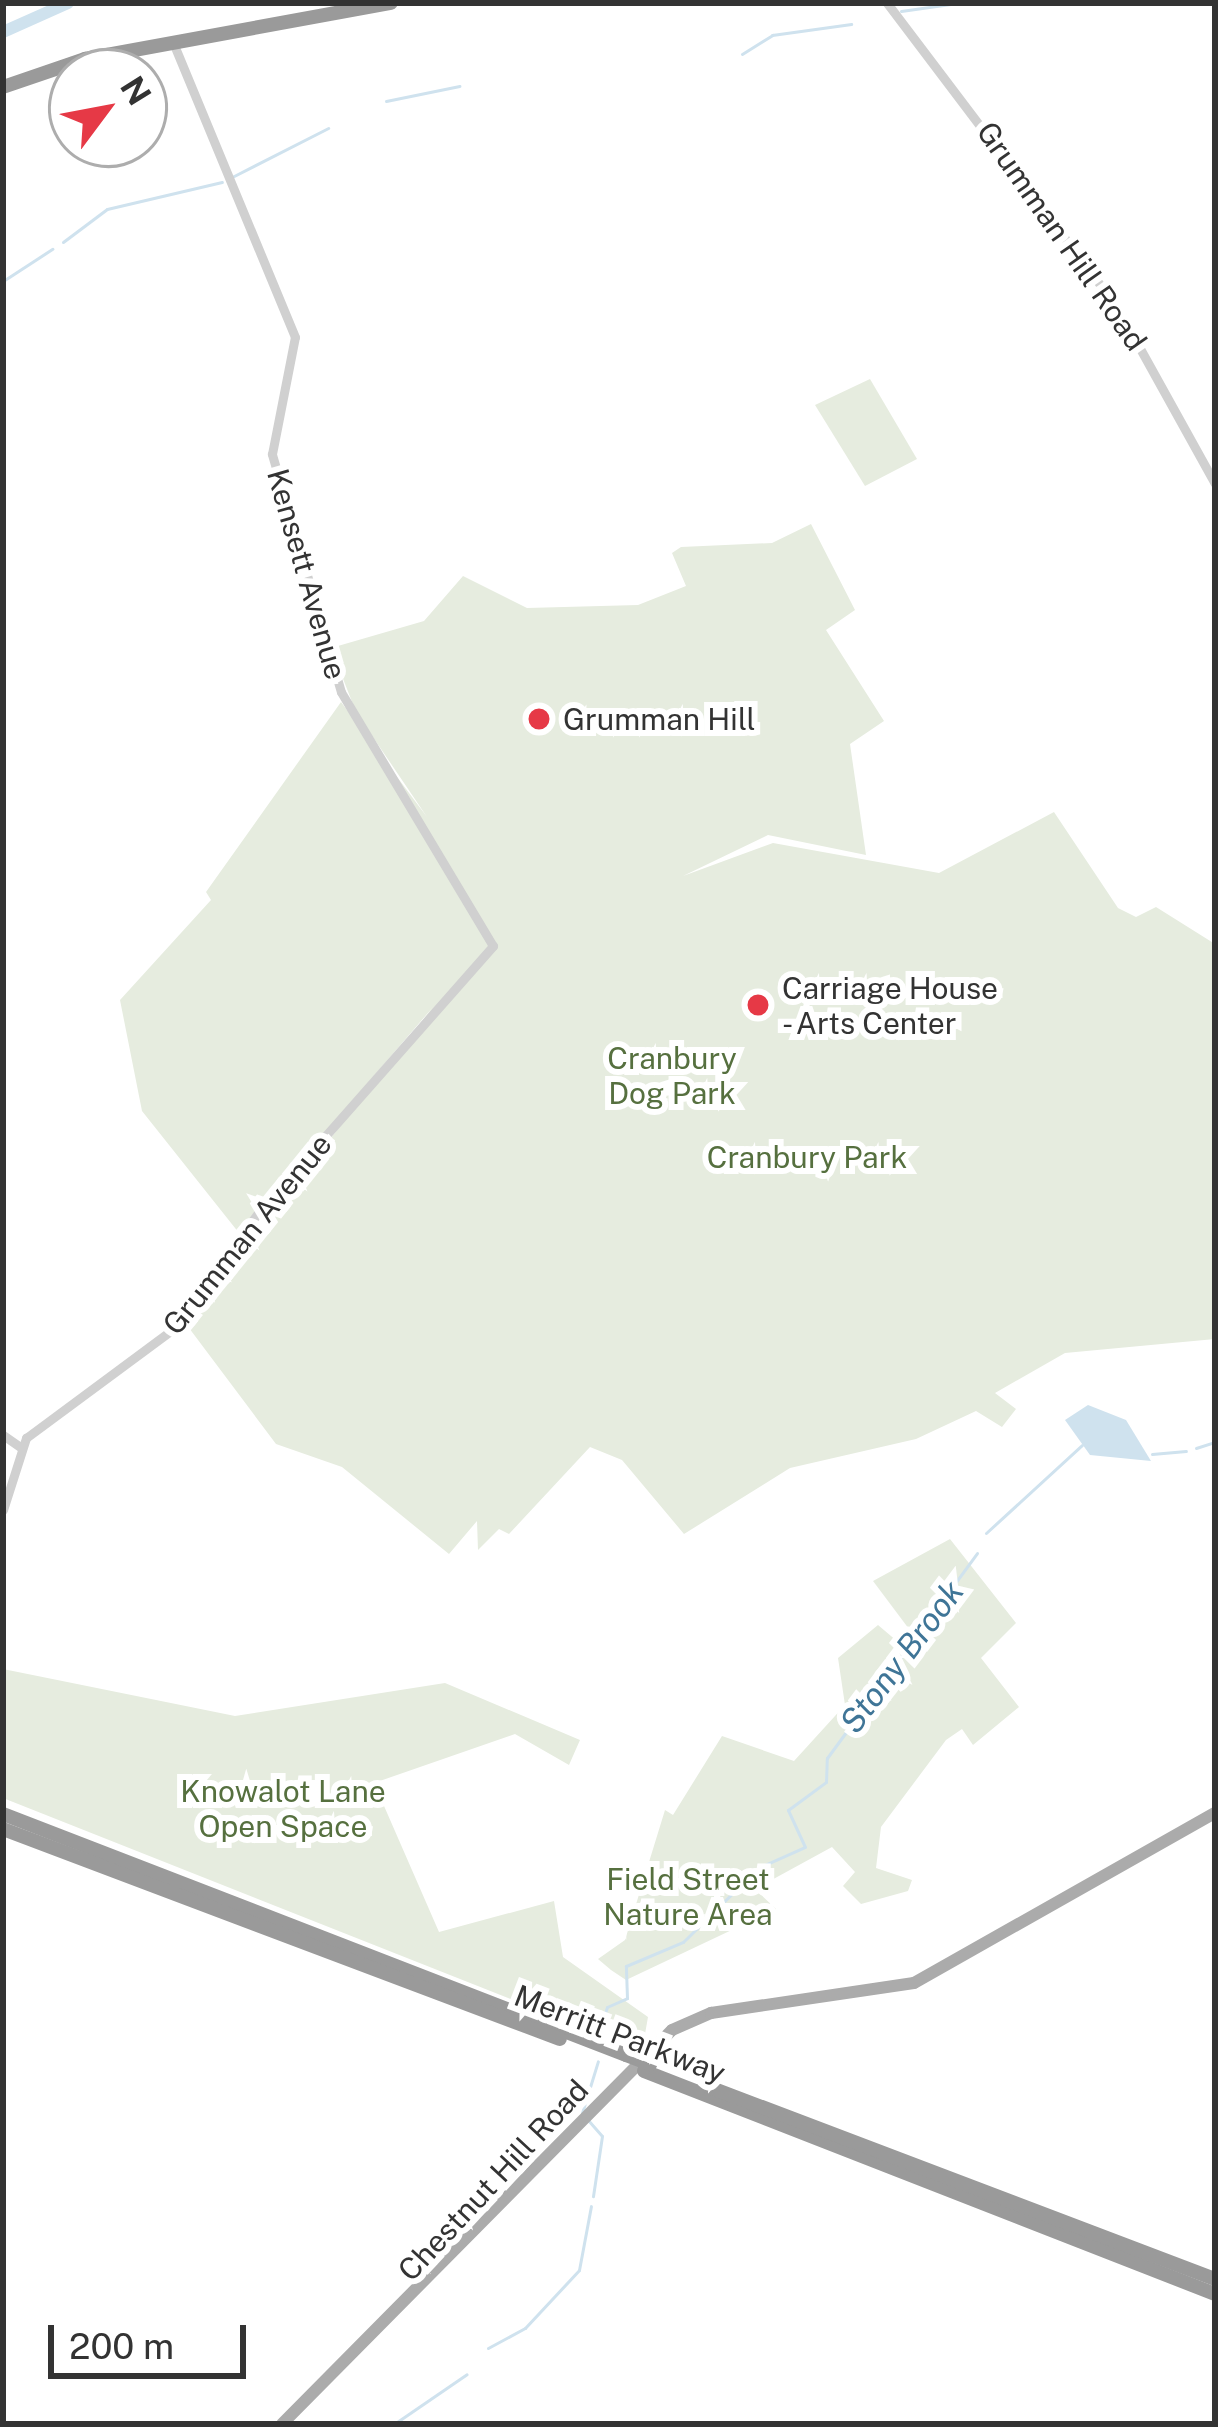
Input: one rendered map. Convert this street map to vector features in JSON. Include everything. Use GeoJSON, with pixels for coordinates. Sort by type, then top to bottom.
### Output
{"type":"FeatureCollection","features":[{"type":"Feature","properties":{"kind":"highway"},"geometry":{"type":"LineString","coordinates":[[3,88],[174,45],[391,3]]}},
{"type":"Feature","properties":{"kind":"highway","name":"Merritt Parkway"},"geometry":{"type":"LineString","coordinates":[[3,1814],[1215,2294]]}},
{"type":"Feature","properties":{"kind":"highway","name":"Merritt Parkway"},"geometry":{"type":"LineString","coordinates":[[3,1828],[623,2058]]}},
{"type":"Feature","properties":{"kind":"highway","name":"Merritt Parkway"},"geometry":{"type":"LineString","coordinates":[[647,2068],[1215,2278]]}},
{"type":"Feature","properties":{"kind":"main road","name":"Chestnut Hill Road"},"geometry":{"type":"LineString","coordinates":[[282,2424],[588,2115],[694,2018],[914,1983],[1215,1813]]}},
{"type":"Feature","properties":{"kind":"street","name":"Grumman Hill Road"},"geometry":{"type":"LineString","coordinates":[[887,3],[1094,272],[1215,484]]}},
{"type":"Feature","properties":{"kind":"street","name":"Kensett Avenue"},"geometry":{"type":"LineString","coordinates":[[174,45],[295,337],[272,454],[340,692],[494,946]]}},
{"type":"Feature","properties":{"kind":"street","name":"Grumman Avenue"},"geometry":{"type":"LineString","coordinates":[[20,1447],[185,1317],[261,1209],[494,946]]}},
{"type":"Feature","properties":{"kind":"street"},"geometry":{"type":"LineString","coordinates":[[3,1435],[20,1447],[3,1510]]}},
{"type":"Feature","properties":{"kind":"green space"},"geometry":{"type":"Polygon","coordinates":[[[870,379],[917,459],[865,486],[815,405],[870,379]]]}},
{"type":"Feature","properties":{"kind":"green space","name":"Cranbury Park"},"geometry":{"type":"Polygon","coordinates":[[[811,524],[855,610],[826,630],[884,721],[850,744],[866,855],[768,835],[683,876],[773,843],[939,873],[1054,812],[1118,908],[1136,917],[1156,907],[1215,944],[1215,1339],[1065,1353],[995,1393],[1016,1409],[1002,1427],[976,1411],[916,1439],[790,1468],[684,1534],[622,1460],[590,1447],[509,1534],[499,1529],[478,1550],[477,1521],[449,1554],[342,1467],[276,1444],[186,1324],[433,1007],[239,1233],[142,1111],[120,1000],[211,900],[206,892],[341,702],[427,817],[356,712],[331,648],[424,621],[463,576],[527,608],[638,605],[686,586],[672,553],[681,547],[772,543],[811,524]]]}},
{"type":"Feature","properties":{"kind":"green space","name":"Field Street Nature Area"},"geometry":{"type":"Polygon","coordinates":[[[950,1539],[1016,1623],[981,1658],[1019,1707],[973,1745],[962,1729],[946,1740],[881,1827],[876,1868],[912,1880],[908,1891],[861,1904],[843,1886],[855,1872],[832,1847],[755,1889],[776,1909],[626,1980],[611,1970],[598,1959],[625,1940],[665,1810],[673,1815],[722,1736],[794,1761],[845,1705],[838,1658],[878,1625],[911,1653],[918,1641],[873,1581],[950,1539]]]}},
{"type":"Feature","properties":{"kind":"green space","name":"Knowalot Lane Open Space"},"geometry":{"type":"Polygon","coordinates":[[[3,1669],[235,1716],[445,1683],[580,1740],[569,1765],[515,1734],[374,1783],[439,1932],[554,1901],[563,1957],[648,2017],[642,2051],[3,1798],[3,1669]]]}},
{"type":"Feature","properties":{"kind":"water"},"geometry":{"type":"Polygon","coordinates":[[[1088,1405],[1126,1420],[1151,1461],[1090,1455],[1065,1420],[1088,1405]]]}},
{"type":"Feature","properties":{"kind":"waterway"},"geometry":{"type":"LineString","coordinates":[[3,32],[68,3]]}},
{"type":"Feature","properties":{"kind":"waterway"},"geometry":{"type":"LineString","coordinates":[[901,11],[957,3]]}},
{"type":"Feature","properties":{"kind":"waterway"},"geometry":{"type":"LineString","coordinates":[[742,54],[772,35],[851,24]]}},
{"type":"Feature","properties":{"kind":"waterway"},"geometry":{"type":"LineString","coordinates":[[386,101],[459,86]]}},
{"type":"Feature","properties":{"kind":"waterway"},"geometry":{"type":"LineString","coordinates":[[232,177],[328,128]]}},
{"type":"Feature","properties":{"kind":"waterway"},"geometry":{"type":"LineString","coordinates":[[63,242],[107,209],[222,182]]}},
{"type":"Feature","properties":{"kind":"waterway"},"geometry":{"type":"LineString","coordinates":[[3,281],[52,249]]}},
{"type":"Feature","properties":{"kind":"waterway","name":"Stony Brook"},"geometry":{"type":"LineString","coordinates":[[1196,1448],[1215,1442]]}},
{"type":"Feature","properties":{"kind":"waterway","name":"Stony Brook"},"geometry":{"type":"LineString","coordinates":[[986,1533],[1082,1445]]}},
{"type":"Feature","properties":{"kind":"waterway","name":"Stony Brook"},"geometry":{"type":"LineString","coordinates":[[1152,1454],[1186,1451]]}},
{"type":"Feature","properties":{"kind":"waterway","name":"Stony Brook"},"geometry":{"type":"LineString","coordinates":[[599,2033],[607,2007],[627,1998],[626,1966],[683,1942],[758,1868],[805,1847],[788,1810],[826,1782],[827,1758],[977,1553]]}},
{"type":"Feature","properties":{"kind":"waterway","name":"Stony Brook"},"geometry":{"type":"LineString","coordinates":[[582,2113],[598,2061]]}},
{"type":"Feature","properties":{"kind":"waterway","name":"Stony Brook"},"geometry":{"type":"LineString","coordinates":[[588,2120],[602,2136],[593,2196]]}},
{"type":"Feature","properties":{"kind":"waterway","name":"Stony Brook"},"geometry":{"type":"LineString","coordinates":[[488,2348],[525,2328],[579,2270],[591,2206]]}},
{"type":"Feature","properties":{"kind":"waterway","name":"Stony Brook"},"geometry":{"type":"LineString","coordinates":[[394,2424],[467,2374]]}},
{"type":"Feature","properties":{"kind":"place","name":"Grumman Hill"},"geometry":{"type":"Point","coordinates":[539,719]}},
{"type":"Feature","properties":{"kind":"place","name":"Carriage House - Arts Center"},"geometry":{"type":"Point","coordinates":[758,1005]}},
{"type":"Feature","properties":{"kind":"park label","name":"Cranbury Dog Park"},"geometry":{"type":"Point","coordinates":[672,1075]}}]}
